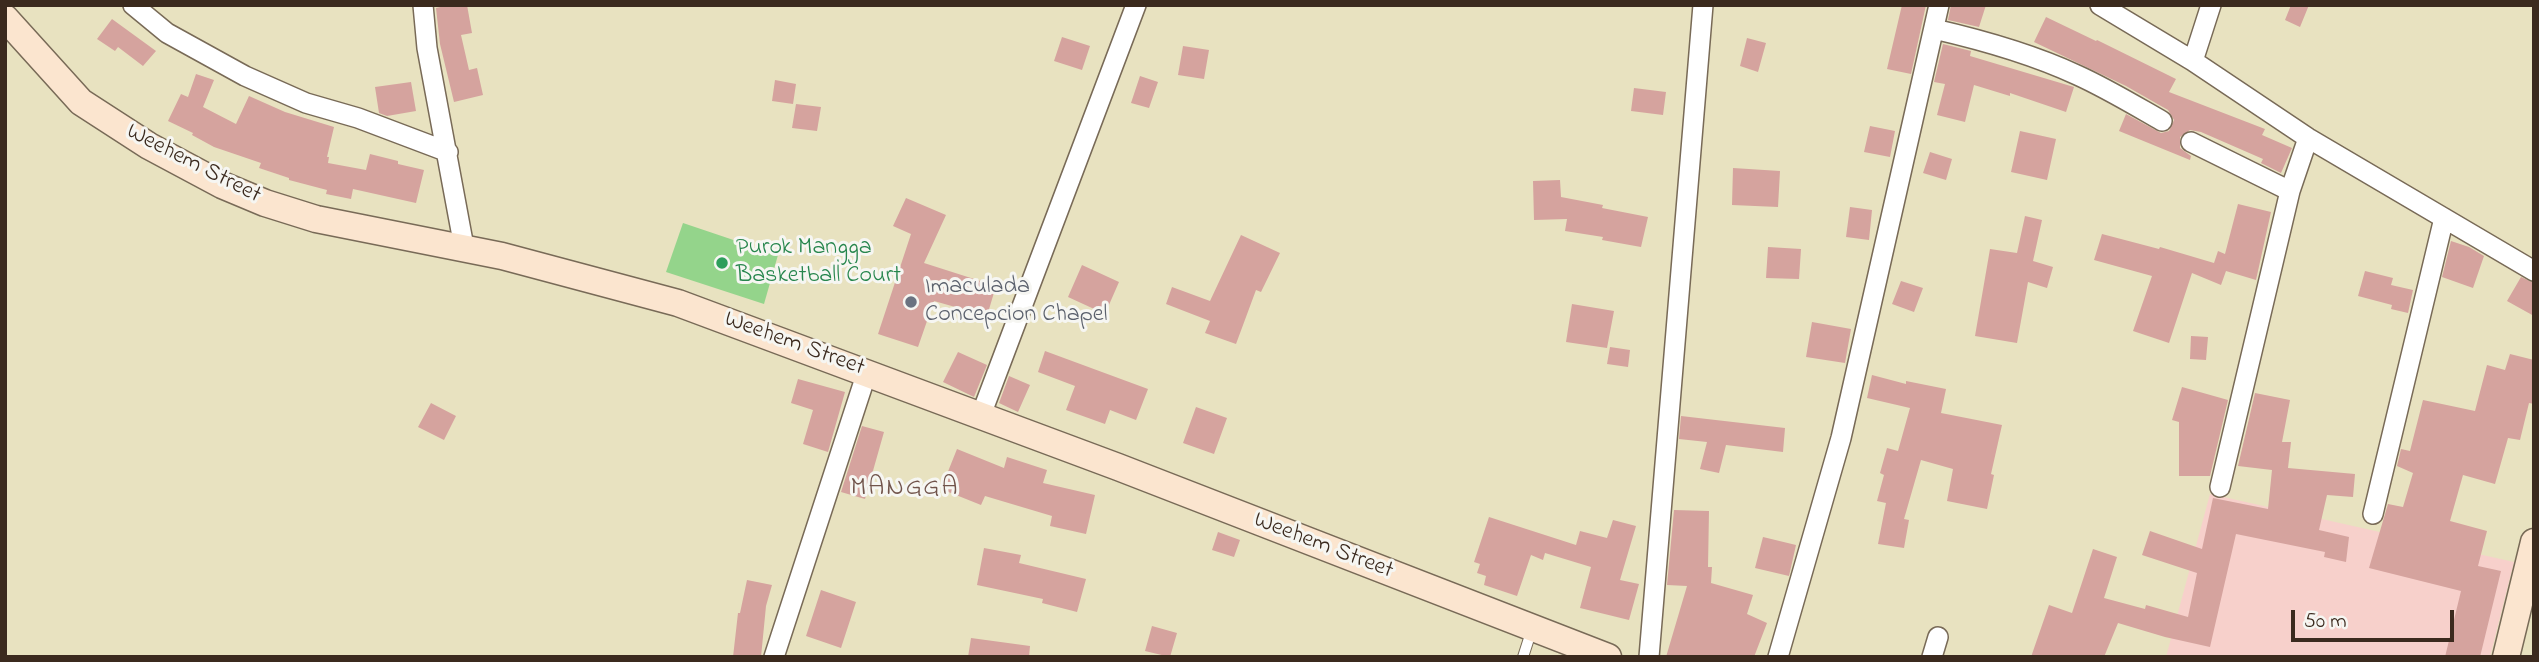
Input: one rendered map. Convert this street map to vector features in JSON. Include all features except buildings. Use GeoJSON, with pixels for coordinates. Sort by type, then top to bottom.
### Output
{"type":"FeatureCollection","features":[{"type":"Feature","properties":{"kind":"street"},"geometry":{"type":"LineString","coordinates":[[133,5],[167,33],[245,76],[306,103],[358,118],[448,152]]}},
{"type":"Feature","properties":{"kind":"street"},"geometry":{"type":"LineString","coordinates":[[423,5],[427,48],[464,247]]}},
{"type":"Feature","properties":{"kind":"street"},"geometry":{"type":"LineString","coordinates":[[981,415],[1136,5]]}},
{"type":"Feature","properties":{"kind":"street"},"geometry":{"type":"LineString","coordinates":[[1648,657],[1703,5]]}},
{"type":"Feature","properties":{"kind":"street"},"geometry":{"type":"LineString","coordinates":[[1778,657],[1841,438],[1939,5]]}},
{"type":"Feature","properties":{"kind":"street"},"geometry":{"type":"LineString","coordinates":[[2100,5],[2193,61],[2308,138],[2534,271]]}},
{"type":"Feature","properties":{"kind":"street"},"geometry":{"type":"LineString","coordinates":[[2193,61],[2211,5]]}},
{"type":"Feature","properties":{"kind":"street","name":"Weehem Street"},"geometry":{"type":"LineString","coordinates":[[5,18],[81,102],[149,146],[222,185],[265,203],[316,219],[464,247],[678,303],[981,415],[1608,657]]}},
{"type":"Feature","properties":{"kind":"street"},"geometry":{"type":"LineString","coordinates":[[1934,29],[1970,37],[2058,66],[2162,121]]}},
{"type":"Feature","properties":{"kind":"street"},"geometry":{"type":"LineString","coordinates":[[2220,487],[2290,191],[2308,138]]}},
{"type":"Feature","properties":{"kind":"street"},"geometry":{"type":"LineString","coordinates":[[2191,142],[2290,191]]}},
{"type":"Feature","properties":{"kind":"street"},"geometry":{"type":"LineString","coordinates":[[2373,514],[2444,218]]}},
{"type":"Feature","properties":{"kind":"street"},"geometry":{"type":"LineString","coordinates":[[774,657],[867,372]]}},
{"type":"Feature","properties":{"kind":"street"},"geometry":{"type":"LineString","coordinates":[[2506,657],[2534,542]]}},
{"type":"Feature","properties":{"kind":"street"},"geometry":{"type":"LineString","coordinates":[[1932,657],[1938,637]]}},
{"type":"Feature","properties":{"kind":"lane"},"geometry":{"type":"LineString","coordinates":[[1523,657],[1533,628]]}},
{"type":"Feature","properties":{"kind":"shaded area"},"geometry":{"type":"Polygon","coordinates":[[[2210,494],[2514,562],[2490,657],[2166,657],[2210,494]]]}},
{"type":"Feature","properties":{"kind":"green space","name":"Purok Mangga Basketball Court"},"geometry":{"type":"Polygon","coordinates":[[[683,223],[778,255],[764,304],[666,272],[683,223]]]}},
{"type":"Feature","properties":{"kind":"place","name":"Purok Mangga Basketball Court"},"geometry":{"type":"Point","coordinates":[722,263]}},
{"type":"Feature","properties":{"kind":"place","name":"Imaculada Concepcion Chapel"},"geometry":{"type":"Point","coordinates":[911,302]}},
{"type":"Feature","properties":{"kind":"district","name":"MANGGA"},"geometry":{"type":"Point","coordinates":[905,490]}}]}
